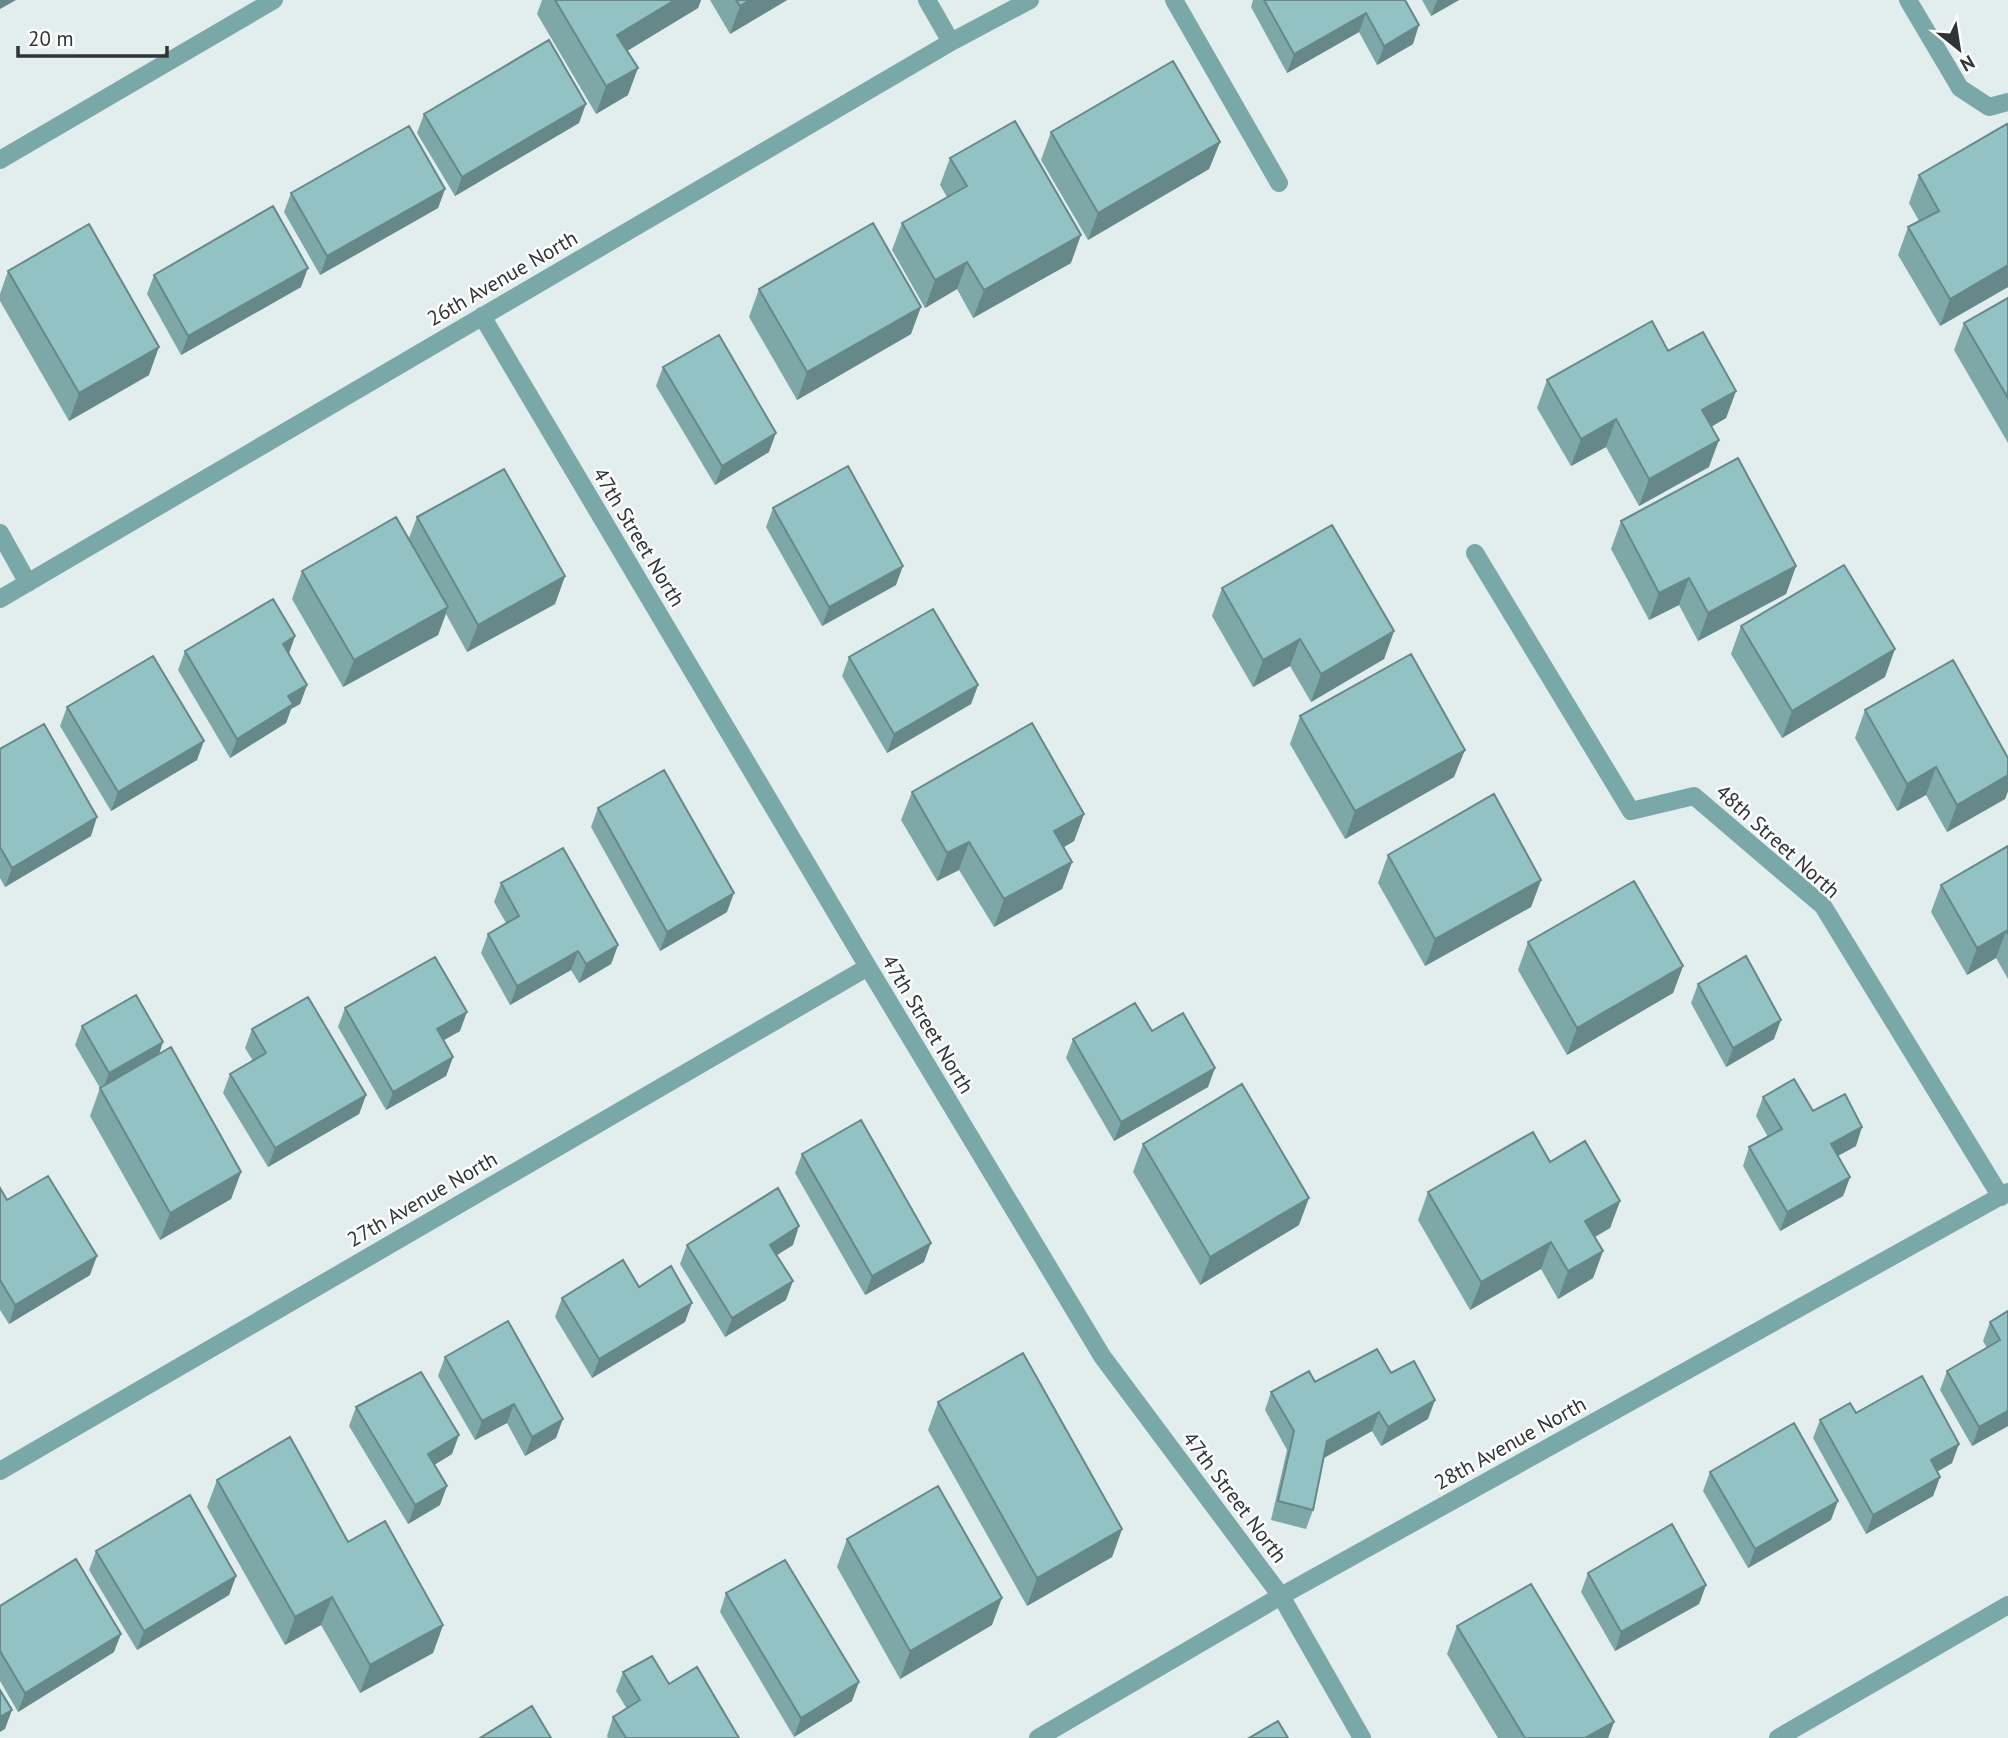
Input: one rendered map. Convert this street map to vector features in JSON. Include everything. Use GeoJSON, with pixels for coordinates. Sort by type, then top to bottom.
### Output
{"type":"FeatureCollection","features":[{"type":"Feature","properties":{"kind":"street"},"geometry":{"type":"LineString","coordinates":[[0,160],[274,0]]}},
{"type":"Feature","properties":{"kind":"street"},"geometry":{"type":"LineString","coordinates":[[927,0],[951,42]]}},
{"type":"Feature","properties":{"kind":"street","name":"26th Avenue North"},"geometry":{"type":"LineString","coordinates":[[0,599],[951,42],[1030,0]]}},
{"type":"Feature","properties":{"kind":"street"},"geometry":{"type":"LineString","coordinates":[[1174,0],[1279,183]]}},
{"type":"Feature","properties":{"kind":"street"},"geometry":{"type":"LineString","coordinates":[[1908,0],[1960,88],[1990,107],[2008,102]]}},
{"type":"Feature","properties":{"kind":"street","name":"47th Street North"},"geometry":{"type":"LineString","coordinates":[[482,316],[1102,1356],[1281,1596],[1362,1738]]}},
{"type":"Feature","properties":{"kind":"street"},"geometry":{"type":"LineString","coordinates":[[0,533],[28,583]]}},
{"type":"Feature","properties":{"kind":"street","name":"48th Street North"},"geometry":{"type":"LineString","coordinates":[[1475,553],[1631,811],[1694,796],[1822,906],[2004,1194]]}},
{"type":"Feature","properties":{"kind":"street","name":"27th Avenue North"},"geometry":{"type":"LineString","coordinates":[[0,1471],[868,967]]}},
{"type":"Feature","properties":{"kind":"street","name":"28th Avenue North"},"geometry":{"type":"LineString","coordinates":[[1038,1738],[1281,1596],[2004,1194]]}},
{"type":"Feature","properties":{"kind":"street"},"geometry":{"type":"LineString","coordinates":[[1778,1738],[2008,1605]]}},
{"type":"Feature","properties":{"kind":"building"},"geometry":{"type":"Polygon","coordinates":[[[555,0],[675,0],[617,35],[638,68],[606,86],[555,0]]]}},
{"type":"Feature","properties":{"kind":"building"},"geometry":{"type":"Polygon","coordinates":[[[736,0],[750,0],[740,6],[736,0]]]}},
{"type":"Feature","properties":{"kind":"building"},"geometry":{"type":"Polygon","coordinates":[[[1264,0],[1405,0],[1419,25],[1384,46],[1366,13],[1294,54],[1264,0]]]}},
{"type":"Feature","properties":{"kind":"building"},"geometry":{"type":"Polygon","coordinates":[[[549,40],[586,104],[462,177],[424,114],[549,40]]]}},
{"type":"Feature","properties":{"kind":"building"},"geometry":{"type":"Polygon","coordinates":[[[1173,61],[1220,142],[1098,213],[1051,132],[1173,61]]]}},
{"type":"Feature","properties":{"kind":"building"},"geometry":{"type":"Polygon","coordinates":[[[1015,121],[1081,235],[984,290],[967,262],[935,280],[902,223],[967,186],[950,158],[1015,121]]]}},
{"type":"Feature","properties":{"kind":"building"},"geometry":{"type":"Polygon","coordinates":[[[2007,124],[2008,265],[1950,299],[1908,227],[1939,211],[1919,175],[2007,124]]]}},
{"type":"Feature","properties":{"kind":"building"},"geometry":{"type":"Polygon","coordinates":[[[409,126],[445,189],[327,256],[291,193],[409,126]]]}},
{"type":"Feature","properties":{"kind":"building"},"geometry":{"type":"Polygon","coordinates":[[[273,206],[308,268],[188,336],[154,275],[273,206]]]}},
{"type":"Feature","properties":{"kind":"building"},"geometry":{"type":"Polygon","coordinates":[[[873,223],[921,307],[807,372],[759,289],[873,223]]]}},
{"type":"Feature","properties":{"kind":"building"},"geometry":{"type":"Polygon","coordinates":[[[89,224],[159,347],[79,393],[8,271],[89,224]]]}},
{"type":"Feature","properties":{"kind":"building"},"geometry":{"type":"Polygon","coordinates":[[[2008,298],[2008,398],[1964,323],[2008,298]]]}},
{"type":"Feature","properties":{"kind":"building"},"geometry":{"type":"Polygon","coordinates":[[[1652,321],[1668,351],[1703,332],[1736,391],[1702,410],[1719,440],[1649,479],[1616,419],[1581,439],[1547,380],[1652,321]]]}},
{"type":"Feature","properties":{"kind":"building"},"geometry":{"type":"Polygon","coordinates":[[[719,335],[776,433],[722,466],[663,367],[719,335]]]}},
{"type":"Feature","properties":{"kind":"building"},"geometry":{"type":"Polygon","coordinates":[[[1738,458],[1796,566],[1708,613],[1689,578],[1659,593],[1621,521],[1738,458]]]}},
{"type":"Feature","properties":{"kind":"building"},"geometry":{"type":"Polygon","coordinates":[[[848,466],[903,566],[829,607],[773,508],[848,466]]]}},
{"type":"Feature","properties":{"kind":"building"},"geometry":{"type":"Polygon","coordinates":[[[504,469],[565,576],[478,625],[417,517],[504,469]]]}},
{"type":"Feature","properties":{"kind":"building"},"geometry":{"type":"Polygon","coordinates":[[[396,517],[448,607],[354,660],[302,571],[396,517]]]}},
{"type":"Feature","properties":{"kind":"building"},"geometry":{"type":"Polygon","coordinates":[[[1332,525],[1394,631],[1321,674],[1300,639],[1263,660],[1222,588],[1332,525]]]}},
{"type":"Feature","properties":{"kind":"building"},"geometry":{"type":"Polygon","coordinates":[[[1844,565],[1895,649],[1792,711],[1741,626],[1844,565]]]}},
{"type":"Feature","properties":{"kind":"building"},"geometry":{"type":"Polygon","coordinates":[[[273,599],[295,636],[283,644],[307,685],[288,696],[293,704],[237,739],[185,651],[273,599]]]}},
{"type":"Feature","properties":{"kind":"building"},"geometry":{"type":"Polygon","coordinates":[[[933,609],[978,685],[894,734],[849,657],[933,609]]]}},
{"type":"Feature","properties":{"kind":"building"},"geometry":{"type":"Polygon","coordinates":[[[1411,654],[1465,750],[1355,811],[1300,716],[1411,654]]]}},
{"type":"Feature","properties":{"kind":"building"},"geometry":{"type":"Polygon","coordinates":[[[153,656],[204,741],[118,792],[67,707],[153,656]]]}},
{"type":"Feature","properties":{"kind":"building"},"geometry":{"type":"Polygon","coordinates":[[[1953,660],[2008,758],[2008,775],[1957,805],[1936,767],[1907,784],[1865,710],[1953,660]]]}},
{"type":"Feature","properties":{"kind":"building"},"geometry":{"type":"Polygon","coordinates":[[[1032,723],[1084,814],[1054,831],[1072,862],[1004,899],[969,842],[947,853],[912,792],[1032,723]]]}},
{"type":"Feature","properties":{"kind":"building"},"geometry":{"type":"Polygon","coordinates":[[[44,724],[97,817],[12,868],[0,847],[0,749],[44,724]]]}},
{"type":"Feature","properties":{"kind":"building"},"geometry":{"type":"Polygon","coordinates":[[[664,770],[734,893],[667,932],[598,808],[664,770]]]}},
{"type":"Feature","properties":{"kind":"building"},"geometry":{"type":"Polygon","coordinates":[[[1494,794],[1541,880],[1435,939],[1388,855],[1494,794]]]}},
{"type":"Feature","properties":{"kind":"building"},"geometry":{"type":"Polygon","coordinates":[[[2008,846],[2008,934],[2006,931],[1977,948],[1941,885],[2008,846]]]}},
{"type":"Feature","properties":{"kind":"building"},"geometry":{"type":"Polygon","coordinates":[[[563,848],[618,945],[586,964],[578,951],[517,986],[488,934],[519,916],[501,883],[563,848]]]}},
{"type":"Feature","properties":{"kind":"building"},"geometry":{"type":"Polygon","coordinates":[[[1634,881],[1683,966],[1577,1028],[1528,942],[1634,881]]]}},
{"type":"Feature","properties":{"kind":"building"},"geometry":{"type":"Polygon","coordinates":[[[1746,956],[1781,1020],[1733,1048],[1698,984],[1746,956]]]}},
{"type":"Feature","properties":{"kind":"building"},"geometry":{"type":"Polygon","coordinates":[[[435,957],[467,1012],[437,1029],[453,1057],[393,1092],[345,1008],[435,957]]]}},
{"type":"Feature","properties":{"kind":"building"},"geometry":{"type":"Polygon","coordinates":[[[136,995],[163,1042],[109,1073],[82,1026],[136,995]]]}},
{"type":"Feature","properties":{"kind":"building"},"geometry":{"type":"Polygon","coordinates":[[[308,997],[366,1095],[275,1148],[230,1074],[266,1053],[252,1029],[308,997]]]}},
{"type":"Feature","properties":{"kind":"building"},"geometry":{"type":"Polygon","coordinates":[[[1135,1003],[1152,1031],[1183,1013],[1215,1068],[1121,1122],[1073,1039],[1135,1003]]]}},
{"type":"Feature","properties":{"kind":"building"},"geometry":{"type":"Polygon","coordinates":[[[171,1047],[241,1172],[170,1213],[100,1088],[171,1047]]]}},
{"type":"Feature","properties":{"kind":"building"},"geometry":{"type":"Polygon","coordinates":[[[1794,1079],[1813,1111],[1845,1094],[1862,1127],[1831,1144],[1850,1177],[1787,1212],[1749,1147],[1782,1129],[1763,1097],[1794,1079]]]}},
{"type":"Feature","properties":{"kind":"building"},"geometry":{"type":"Polygon","coordinates":[[[1242,1084],[1309,1198],[1210,1257],[1143,1144],[1242,1084]]]}},
{"type":"Feature","properties":{"kind":"building"},"geometry":{"type":"Polygon","coordinates":[[[861,1120],[931,1243],[872,1276],[802,1154],[861,1120]]]}},
{"type":"Feature","properties":{"kind":"building"},"geometry":{"type":"Polygon","coordinates":[[[1533,1132],[1550,1162],[1585,1141],[1620,1201],[1585,1221],[1603,1251],[1568,1271],[1551,1242],[1481,1282],[1428,1192],[1533,1132]]]}},
{"type":"Feature","properties":{"kind":"building"},"geometry":{"type":"Polygon","coordinates":[[[48,1176],[97,1256],[15,1305],[0,1280],[0,1188],[7,1200],[48,1176]]]}},
{"type":"Feature","properties":{"kind":"building"},"geometry":{"type":"Polygon","coordinates":[[[778,1188],[799,1226],[770,1245],[793,1281],[732,1318],[687,1245],[778,1188]]]}},
{"type":"Feature","properties":{"kind":"building"},"geometry":{"type":"Polygon","coordinates":[[[623,1260],[639,1287],[671,1266],[692,1303],[599,1359],[562,1298],[623,1260]]]}},
{"type":"Feature","properties":{"kind":"building"},"geometry":{"type":"Polygon","coordinates":[[[2008,1311],[2008,1411],[1979,1427],[1947,1371],[2000,1340],[1990,1322],[2008,1311]]]}},
{"type":"Feature","properties":{"kind":"building"},"geometry":{"type":"Polygon","coordinates":[[[508,1321],[563,1419],[532,1437],[514,1404],[482,1421],[445,1357],[508,1321]]]}},
{"type":"Feature","properties":{"kind":"building"},"geometry":{"type":"Polygon","coordinates":[[[1377,1349],[1391,1373],[1414,1361],[1435,1400],[1388,1427],[1379,1412],[1327,1441],[1313,1510],[1278,1501],[1294,1431],[1271,1392],[1309,1371],[1315,1382],[1377,1349]]]}},
{"type":"Feature","properties":{"kind":"building"},"geometry":{"type":"Polygon","coordinates":[[[1023,1353],[1122,1529],[1037,1578],[938,1402],[1023,1353]]]}},
{"type":"Feature","properties":{"kind":"building"},"geometry":{"type":"Polygon","coordinates":[[[421,1372],[459,1435],[428,1454],[447,1486],[415,1505],[356,1407],[421,1372]]]}},
{"type":"Feature","properties":{"kind":"building"},"geometry":{"type":"Polygon","coordinates":[[[1922,1376],[1959,1444],[1931,1460],[1940,1477],[1873,1515],[1820,1420],[1850,1403],[1856,1413],[1922,1376]]]}},
{"type":"Feature","properties":{"kind":"building"},"geometry":{"type":"Polygon","coordinates":[[[1794,1423],[1838,1501],[1755,1549],[1710,1472],[1794,1423]]]}},
{"type":"Feature","properties":{"kind":"building"},"geometry":{"type":"Polygon","coordinates":[[[290,1437],[348,1542],[385,1521],[443,1625],[370,1665],[332,1597],[295,1617],[217,1480],[290,1437]]]}},
{"type":"Feature","properties":{"kind":"building"},"geometry":{"type":"Polygon","coordinates":[[[938,1486],[1002,1598],[910,1651],[847,1539],[938,1486]]]}},
{"type":"Feature","properties":{"kind":"building"},"geometry":{"type":"Polygon","coordinates":[[[190,1495],[236,1576],[144,1631],[96,1551],[190,1495]]]}},
{"type":"Feature","properties":{"kind":"building"},"geometry":{"type":"Polygon","coordinates":[[[1672,1524],[1706,1585],[1621,1632],[1588,1573],[1672,1524]]]}},
{"type":"Feature","properties":{"kind":"building"},"geometry":{"type":"Polygon","coordinates":[[[76,1559],[121,1634],[25,1693],[0,1651],[0,1606],[76,1559]]]}},
{"type":"Feature","properties":{"kind":"building"},"geometry":{"type":"Polygon","coordinates":[[[785,1560],[859,1682],[801,1718],[726,1593],[785,1560]]]}},
{"type":"Feature","properties":{"kind":"building"},"geometry":{"type":"Polygon","coordinates":[[[1531,1584],[1614,1722],[1585,1738],[1525,1738],[1457,1626],[1531,1584]]]}},
{"type":"Feature","properties":{"kind":"building"},"geometry":{"type":"Polygon","coordinates":[[[652,1656],[669,1684],[697,1667],[739,1738],[626,1738],[613,1717],[640,1700],[623,1672],[652,1656]]]}},
{"type":"Feature","properties":{"kind":"building"},"geometry":{"type":"Polygon","coordinates":[[[0,1690],[12,1710],[0,1717],[0,1690]]]}},
{"type":"Feature","properties":{"kind":"building"},"geometry":{"type":"Polygon","coordinates":[[[532,1706],[551,1738],[480,1738],[532,1706]]]}},
{"type":"Feature","properties":{"kind":"building"},"geometry":{"type":"Polygon","coordinates":[[[1278,1721],[1288,1738],[1249,1738],[1278,1721]]]}}]}
